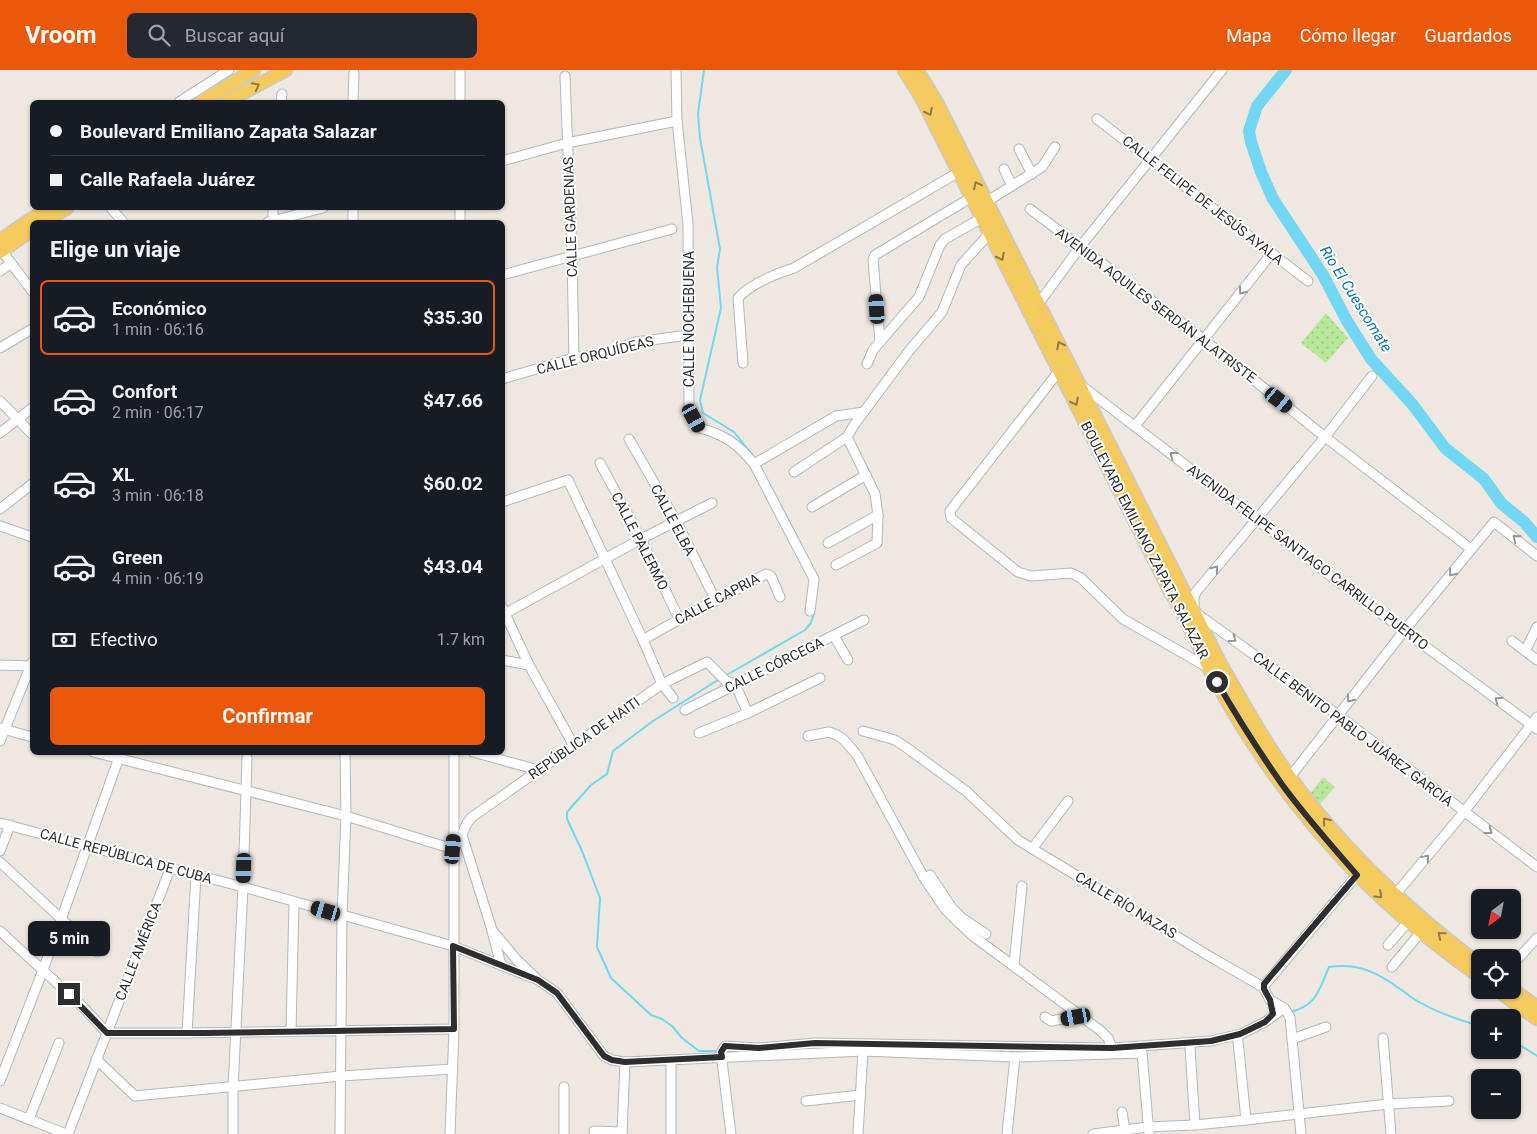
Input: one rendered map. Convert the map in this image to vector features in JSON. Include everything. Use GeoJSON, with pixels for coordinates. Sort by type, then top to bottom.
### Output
{"type":"FeatureCollection","features":[{"type":"Feature","properties":{"kind":"main road"},"geometry":{"type":"LineString","coordinates":[[204,100],[254,70]]}},
{"type":"Feature","properties":{"kind":"main road"},"geometry":{"type":"LineString","coordinates":[[230,100],[286,70]]}},
{"type":"Feature","properties":{"kind":"main road","name":"BOULEVARD EMILIANO ZAPATA SALAZAR"},"geometry":{"type":"LineString","coordinates":[[904,70],[921,96],[989,234],[1080,385],[1193,618],[1269,747],[1290,777],[1345,844],[1395,895],[1471,958]]}},
{"type":"Feature","properties":{"kind":"main road","name":"BOULEVARD EMILIANO ZAPATA SALAZAR"},"geometry":{"type":"LineString","coordinates":[[917,70],[937,103],[986,202],[1033,306],[1059,370],[1170,591],[1182,610],[1193,618],[1209,668],[1244,728],[1281,784],[1357,875],[1420,933],[1471,970]]}},
{"type":"Feature","properties":{"kind":"main road"},"geometry":{"type":"LineString","coordinates":[[34,220],[46,210]]}},
{"type":"Feature","properties":{"kind":"main road"},"geometry":{"type":"LineString","coordinates":[[47,220],[64,210]]}},
{"type":"Feature","properties":{"kind":"main road"},"geometry":{"type":"LineString","coordinates":[[1,247],[30,223]]}},
{"type":"Feature","properties":{"kind":"main road"},"geometry":{"type":"LineString","coordinates":[[1,247],[30,231]]}},
{"type":"Feature","properties":{"kind":"main road"},"geometry":{"type":"LineString","coordinates":[[1521,995],[1537,1007]]}},
{"type":"Feature","properties":{"kind":"main road"},"geometry":{"type":"LineString","coordinates":[[1509,999],[1537,1019]]}},
{"type":"Feature","properties":{"kind":"street"},"geometry":{"type":"LineString","coordinates":[[182,100],[229,70]]}},
{"type":"Feature","properties":{"kind":"street"},"geometry":{"type":"LineString","coordinates":[[460,70],[460,100]]}},
{"type":"Feature","properties":{"kind":"street","name":"CALLE NOCHEBUENA"},"geometry":{"type":"LineString","coordinates":[[676,70],[677,121],[688,224],[689,407],[700,428],[719,433],[740,448],[754,464],[814,579],[810,611]]}},
{"type":"Feature","properties":{"kind":"street"},"geometry":{"type":"LineString","coordinates":[[1033,306],[1222,70]]}},
{"type":"Feature","properties":{"kind":"street"},"geometry":{"type":"LineString","coordinates":[[354,73],[354,100]]}},
{"type":"Feature","properties":{"kind":"street","name":"CALLE GARDENIAS"},"geometry":{"type":"LineString","coordinates":[[565,76],[574,358]]}},
{"type":"Feature","properties":{"kind":"street","name":"CALLE FELIPE DE JESÚS AYALA"},"geometry":{"type":"LineString","coordinates":[[1097,119],[1308,281]]}},
{"type":"Feature","properties":{"kind":"street"},"geometry":{"type":"LineString","coordinates":[[505,160],[567,143],[677,121]]}},
{"type":"Feature","properties":{"kind":"street"},"geometry":{"type":"LineString","coordinates":[[986,202],[1042,167],[1055,146]]}},
{"type":"Feature","properties":{"kind":"street"},"geometry":{"type":"LineString","coordinates":[[1019,149],[1032,174]]}},
{"type":"Feature","properties":{"kind":"street"},"geometry":{"type":"LineString","coordinates":[[1004,169],[1012,186]]}},
{"type":"Feature","properties":{"kind":"street"},"geometry":{"type":"LineString","coordinates":[[743,363],[738,298],[743,293],[778,273],[794,268],[959,172]]}},
{"type":"Feature","properties":{"kind":"street"},"geometry":{"type":"LineString","coordinates":[[880,342],[873,260],[875,254],[972,197]]}},
{"type":"Feature","properties":{"kind":"street","name":"AVENIDA AQUILES SERDÁN ALATRISTE"},"geometry":{"type":"LineString","coordinates":[[1030,209],[1203,339],[1324,437],[1471,549]]}},
{"type":"Feature","properties":{"kind":"street"},"geometry":{"type":"LineString","coordinates":[[114,210],[121,220]]}},
{"type":"Feature","properties":{"kind":"street"},"geometry":{"type":"LineString","coordinates":[[278,220],[316,210]]}},
{"type":"Feature","properties":{"kind":"street"},"geometry":{"type":"LineString","coordinates":[[867,364],[873,350],[919,297],[940,245],[945,239],[982,218]]}},
{"type":"Feature","properties":{"kind":"street"},"geometry":{"type":"LineString","coordinates":[[505,274],[672,229]]}},
{"type":"Feature","properties":{"kind":"street"},"geometry":{"type":"LineString","coordinates":[[794,472],[846,437],[909,351],[942,312],[961,265],[989,234]]}},
{"type":"Feature","properties":{"kind":"street"},"geometry":{"type":"LineString","coordinates":[[1,247],[30,288]]}},
{"type":"Feature","properties":{"kind":"street"},"geometry":{"type":"LineString","coordinates":[[1135,426],[1272,253]]}},
{"type":"Feature","properties":{"kind":"street"},"geometry":{"type":"LineString","coordinates":[[0,271],[12,263]]}},
{"type":"Feature","properties":{"kind":"street"},"geometry":{"type":"LineString","coordinates":[[0,348],[30,330]]}},
{"type":"Feature","properties":{"kind":"street","name":"CALLE ORQUÍDEAS"},"geometry":{"type":"LineString","coordinates":[[505,378],[574,358],[609,352],[636,342],[688,334]]}},
{"type":"Feature","properties":{"kind":"street"},"geometry":{"type":"LineString","coordinates":[[1059,370],[950,511],[951,518],[1018,572],[1031,576],[1071,573],[1081,578],[1124,620],[1209,668]]}},
{"type":"Feature","properties":{"kind":"street"},"geometry":{"type":"LineString","coordinates":[[1193,618],[1196,592],[1372,376]]}},
{"type":"Feature","properties":{"kind":"street","name":"AVENIDA FELIPE SANTIAGO CARRILLO PUERTO"},"geometry":{"type":"LineString","coordinates":[[1080,385],[1404,631],[1535,724]]}},
{"type":"Feature","properties":{"kind":"street"},"geometry":{"type":"LineString","coordinates":[[0,401],[30,432]]}},
{"type":"Feature","properties":{"kind":"street"},"geometry":{"type":"LineString","coordinates":[[0,433],[30,410]]}},
{"type":"Feature","properties":{"kind":"street"},"geometry":{"type":"LineString","coordinates":[[754,464],[836,416],[864,412]]}},
{"type":"Feature","properties":{"kind":"street"},"geometry":{"type":"LineString","coordinates":[[836,565],[876,543],[878,515],[875,494],[846,437]]}},
{"type":"Feature","properties":{"kind":"street","name":"CALLE ELBA"},"geometry":{"type":"LineString","coordinates":[[629,440],[676,521],[716,601]]}},
{"type":"Feature","properties":{"kind":"street","name":"CALLE PALERMO"},"geometry":{"type":"LineString","coordinates":[[600,463],[641,539],[678,619]]}},
{"type":"Feature","properties":{"kind":"street"},"geometry":{"type":"LineString","coordinates":[[812,507],[866,475]]}},
{"type":"Feature","properties":{"kind":"street"},"geometry":{"type":"LineString","coordinates":[[505,501],[568,480],[662,684],[673,698]]}},
{"type":"Feature","properties":{"kind":"street"},"geometry":{"type":"LineString","coordinates":[[0,509],[30,486]]}},
{"type":"Feature","properties":{"kind":"street"},"geometry":{"type":"LineString","coordinates":[[505,610],[605,560],[641,539],[712,503]]}},
{"type":"Feature","properties":{"kind":"street"},"geometry":{"type":"LineString","coordinates":[[828,543],[878,515]]}},
{"type":"Feature","properties":{"kind":"street"},"geometry":{"type":"LineString","coordinates":[[1290,777],[1404,631],[1494,522],[1537,556]]}},
{"type":"Feature","properties":{"kind":"street"},"geometry":{"type":"LineString","coordinates":[[0,526],[30,536]]}},
{"type":"Feature","properties":{"kind":"street","name":"CALLE CAPRIA"},"geometry":{"type":"LineString","coordinates":[[643,640],[678,619],[766,574],[771,576],[780,598]]}},
{"type":"Feature","properties":{"kind":"street"},"geometry":{"type":"LineString","coordinates":[[505,612],[529,665],[574,746]]}},
{"type":"Feature","properties":{"kind":"street","name":"CALLE BENITO PABLO JUÁREZ GARCÍA"},"geometry":{"type":"LineString","coordinates":[[1193,618],[1338,715],[1537,867]]}},
{"type":"Feature","properties":{"kind":"street","name":"CALLE CÓRCEGA"},"geometry":{"type":"LineString","coordinates":[[685,710],[730,682],[834,636],[864,620]]}},
{"type":"Feature","properties":{"kind":"street"},"geometry":{"type":"LineString","coordinates":[[1525,650],[1537,627]]}},
{"type":"Feature","properties":{"kind":"street"},"geometry":{"type":"LineString","coordinates":[[834,636],[848,660]]}},
{"type":"Feature","properties":{"kind":"street"},"geometry":{"type":"LineString","coordinates":[[1512,641],[1537,660]]}},
{"type":"Feature","properties":{"kind":"street"},"geometry":{"type":"LineString","coordinates":[[505,661],[529,665]]}},
{"type":"Feature","properties":{"kind":"street","name":"REPÚBLICA DE HAITI"},"geometry":{"type":"LineString","coordinates":[[466,823],[538,770],[662,684],[706,662],[730,682]]}},
{"type":"Feature","properties":{"kind":"street"},"geometry":{"type":"LineString","coordinates":[[0,665],[30,665]]}},
{"type":"Feature","properties":{"kind":"street"},"geometry":{"type":"LineString","coordinates":[[0,740],[2,729],[30,669]]}},
{"type":"Feature","properties":{"kind":"street"},"geometry":{"type":"LineString","coordinates":[[699,733],[748,713],[820,678]]}},
{"type":"Feature","properties":{"kind":"street"},"geometry":{"type":"LineString","coordinates":[[730,682],[748,713]]}},
{"type":"Feature","properties":{"kind":"street"},"geometry":{"type":"LineString","coordinates":[[1395,895],[1535,724]]}},
{"type":"Feature","properties":{"kind":"street"},"geometry":{"type":"LineString","coordinates":[[2,729],[30,736]]}},
{"type":"Feature","properties":{"kind":"street","name":"CALLE RÍO NAZAS"},"geometry":{"type":"LineString","coordinates":[[863,731],[895,740],[937,768],[966,791],[1008,832],[1214,959],[1263,987]]}},
{"type":"Feature","properties":{"kind":"street"},"geometry":{"type":"LineString","coordinates":[[808,736],[829,732],[844,740],[857,755],[924,878],[945,908],[1014,965],[1108,1038],[1112,1048]]}},
{"type":"Feature","properties":{"kind":"street"},"geometry":{"type":"LineString","coordinates":[[340,1134],[342,916],[346,816],[345,755]]}},
{"type":"Feature","properties":{"kind":"street"},"geometry":{"type":"LineString","coordinates":[[454,755],[455,821],[492,930],[501,965]]}},
{"type":"Feature","properties":{"kind":"street"},"geometry":{"type":"LineString","coordinates":[[484,755],[538,770]]}},
{"type":"Feature","properties":{"kind":"street"},"geometry":{"type":"LineString","coordinates":[[0,1082],[62,918],[120,756],[346,816],[453,849]]}},
{"type":"Feature","properties":{"kind":"street"},"geometry":{"type":"LineString","coordinates":[[233,1134],[233,1088],[248,758]]}},
{"type":"Feature","properties":{"kind":"street"},"geometry":{"type":"LineString","coordinates":[[1032,848],[1068,801]]}},
{"type":"Feature","properties":{"kind":"street"},"geometry":{"type":"LineString","coordinates":[[455,821],[459,825],[466,823]]}},
{"type":"Feature","properties":{"kind":"street","name":"CALLE REPÚBLICA DE CUBA"},"geometry":{"type":"LineString","coordinates":[[0,823],[243,887],[453,946],[538,980]]}},
{"type":"Feature","properties":{"kind":"street"},"geometry":{"type":"LineString","coordinates":[[450,1134],[454,1029],[453,849],[458,834],[466,823]]}},
{"type":"Feature","properties":{"kind":"street"},"geometry":{"type":"LineString","coordinates":[[0,851],[10,825]]}},
{"type":"Feature","properties":{"kind":"street"},"geometry":{"type":"LineString","coordinates":[[0,862],[97,952]]}},
{"type":"Feature","properties":{"kind":"street","name":"CALLE AMÉRICA"},"geometry":{"type":"LineString","coordinates":[[67,1134],[170,868]]}},
{"type":"Feature","properties":{"kind":"street"},"geometry":{"type":"LineString","coordinates":[[188,1033],[196,875]]}},
{"type":"Feature","properties":{"kind":"street"},"geometry":{"type":"LineString","coordinates":[[930,875],[952,908],[974,931],[986,934]]}},
{"type":"Feature","properties":{"kind":"street"},"geometry":{"type":"LineString","coordinates":[[1273,1014],[1270,1000],[1263,987],[1357,875]]}},
{"type":"Feature","properties":{"kind":"street"},"geometry":{"type":"LineString","coordinates":[[1014,965],[1022,886]]}},
{"type":"Feature","properties":{"kind":"street"},"geometry":{"type":"LineString","coordinates":[[291,1031],[294,902]]}},
{"type":"Feature","properties":{"kind":"street"},"geometry":{"type":"LineString","coordinates":[[1388,945],[1408,922]]}},
{"type":"Feature","properties":{"kind":"street"},"geometry":{"type":"LineString","coordinates":[[492,930],[516,959],[538,980],[557,993],[604,1056],[612,1060],[625,1062],[671,1060],[722,1053],[863,1051],[1015,1057],[1142,1053],[1149,1130]]}},
{"type":"Feature","properties":{"kind":"street"},"geometry":{"type":"LineString","coordinates":[[0,931],[83,1007],[107,1033],[454,1029]]}},
{"type":"Feature","properties":{"kind":"street"},"geometry":{"type":"LineString","coordinates":[[1392,967],[1420,933]]}},
{"type":"Feature","properties":{"kind":"street"},"geometry":{"type":"LineString","coordinates":[[1521,955],[1537,938]]}},
{"type":"Feature","properties":{"kind":"street"},"geometry":{"type":"LineString","coordinates":[[1270,1000],[1286,1011],[1292,1039],[1301,1134]]}},
{"type":"Feature","properties":{"kind":"street"},"geometry":{"type":"LineString","coordinates":[[731,1134],[722,1053],[725,1046],[759,1048],[815,1043],[1112,1048],[1218,1039],[1240,1034],[1265,1022],[1273,1014],[1286,1011]]}},
{"type":"Feature","properties":{"kind":"street"},"geometry":{"type":"LineString","coordinates":[[1045,1017],[1050,1021],[1078,1016]]}},
{"type":"Feature","properties":{"kind":"street"},"geometry":{"type":"LineString","coordinates":[[1292,1039],[1326,1027]]}},
{"type":"Feature","properties":{"kind":"street"},"geometry":{"type":"LineString","coordinates":[[1383,1038],[1390,1134]]}},
{"type":"Feature","properties":{"kind":"street"},"geometry":{"type":"LineString","coordinates":[[1238,1041],[1246,1120]]}},
{"type":"Feature","properties":{"kind":"street"},"geometry":{"type":"LineString","coordinates":[[29,1119],[59,1043]]}},
{"type":"Feature","properties":{"kind":"street"},"geometry":{"type":"LineString","coordinates":[[1190,1048],[1195,1125]]}},
{"type":"Feature","properties":{"kind":"street"},"geometry":{"type":"LineString","coordinates":[[858,1134],[863,1051]]}},
{"type":"Feature","properties":{"kind":"street"},"geometry":{"type":"LineString","coordinates":[[1007,1134],[1015,1057]]}},
{"type":"Feature","properties":{"kind":"street"},"geometry":{"type":"LineString","coordinates":[[96,1059],[135,1096],[233,1088],[341,1076],[452,1069]]}},
{"type":"Feature","properties":{"kind":"street"},"geometry":{"type":"LineString","coordinates":[[671,1060],[671,1134]]}},
{"type":"Feature","properties":{"kind":"street"},"geometry":{"type":"LineString","coordinates":[[594,1130],[622,1133],[625,1062]]}},
{"type":"Feature","properties":{"kind":"street"},"geometry":{"type":"LineString","coordinates":[[564,1086],[564,1134]]}},
{"type":"Feature","properties":{"kind":"street"},"geometry":{"type":"LineString","coordinates":[[806,1101],[860,1095]]}},
{"type":"Feature","properties":{"kind":"street"},"geometry":{"type":"LineString","coordinates":[[1093,1134],[1125,1130],[1149,1130],[1388,1104],[1449,1102]]}},
{"type":"Feature","properties":{"kind":"street"},"geometry":{"type":"LineString","coordinates":[[0,1108],[67,1134]]}},
{"type":"Feature","properties":{"kind":"street"},"geometry":{"type":"LineString","coordinates":[[1122,1112],[1125,1130]]}},
{"type":"Feature","properties":{"kind":"green space"},"geometry":{"type":"Polygon","coordinates":[[[1326,313],[1348,338],[1326,363],[1301,343],[1326,313]]]}},
{"type":"Feature","properties":{"kind":"green space"},"geometry":{"type":"Polygon","coordinates":[[[1323,777],[1335,787],[1319,805],[1310,794],[1323,777]]]}},
{"type":"Feature","properties":{"kind":"waterway"},"geometry":{"type":"LineString","coordinates":[[704,70],[698,114],[700,138],[720,249],[717,267],[721,308],[700,400],[703,413],[734,432],[754,457]]}},
{"type":"Feature","properties":{"kind":"waterway","name":"Rio El Cuescomate"},"geometry":{"type":"LineString","coordinates":[[1286,70],[1257,106],[1249,131],[1261,172],[1273,199],[1323,275],[1347,321],[1371,359],[1413,405],[1445,448],[1484,479],[1501,503],[1524,522],[1537,537]]}},
{"type":"Feature","properties":{"kind":"waterway"},"geometry":{"type":"LineString","coordinates":[[777,499],[801,544]]}},
{"type":"Feature","properties":{"kind":"waterway"},"geometry":{"type":"LineString","coordinates":[[725,676],[805,630],[811,623],[814,613]]}},
{"type":"Feature","properties":{"kind":"waterway"},"geometry":{"type":"LineString","coordinates":[[718,1051],[699,1051],[682,1038],[672,1026],[662,1019],[651,1015],[611,978],[597,947],[600,898],[582,851],[567,819],[567,812],[591,785],[607,774],[613,751],[653,721],[721,678]]}},
{"type":"Feature","properties":{"kind":"waterway"},"geometry":{"type":"LineString","coordinates":[[1290,1012],[1306,1006],[1312,1001],[1329,967],[1349,966],[1367,970],[1392,983],[1416,1001],[1456,1019],[1471,1023]]}},
{"type":"Feature","properties":{"kind":"waterway"},"geometry":{"type":"LineString","coordinates":[[1521,1046],[1537,1056]]}},
{"type":"Feature","properties":{"kind":"waterway"},"geometry":{"type":"LineString","coordinates":[[795,1049],[838,1048]]}},
{"type":"Feature","properties":{"kind":"waterway"},"geometry":{"type":"LineString","coordinates":[[930,1049],[1025,1051]]}},
{"type":"Feature","properties":{"kind":"waterway"},"geometry":{"type":"LineString","coordinates":[[725,1051],[736,1051]]}},
{"type":"Feature","properties":{"kind":"route"},"geometry":{"type":"LineString","coordinates":[[69,994],[107,1033],[454,1029],[453,946],[538,980],[557,993],[604,1056],[622,1062],[722,1057],[722,1048],[725,1046],[759,1048],[815,1043],[1112,1048],[1142,1044],[1211,1041],[1240,1034],[1265,1022],[1273,1014],[1270,1000],[1263,987],[1264,984],[1357,875],[1281,784],[1244,728],[1217,682]]}}]}
